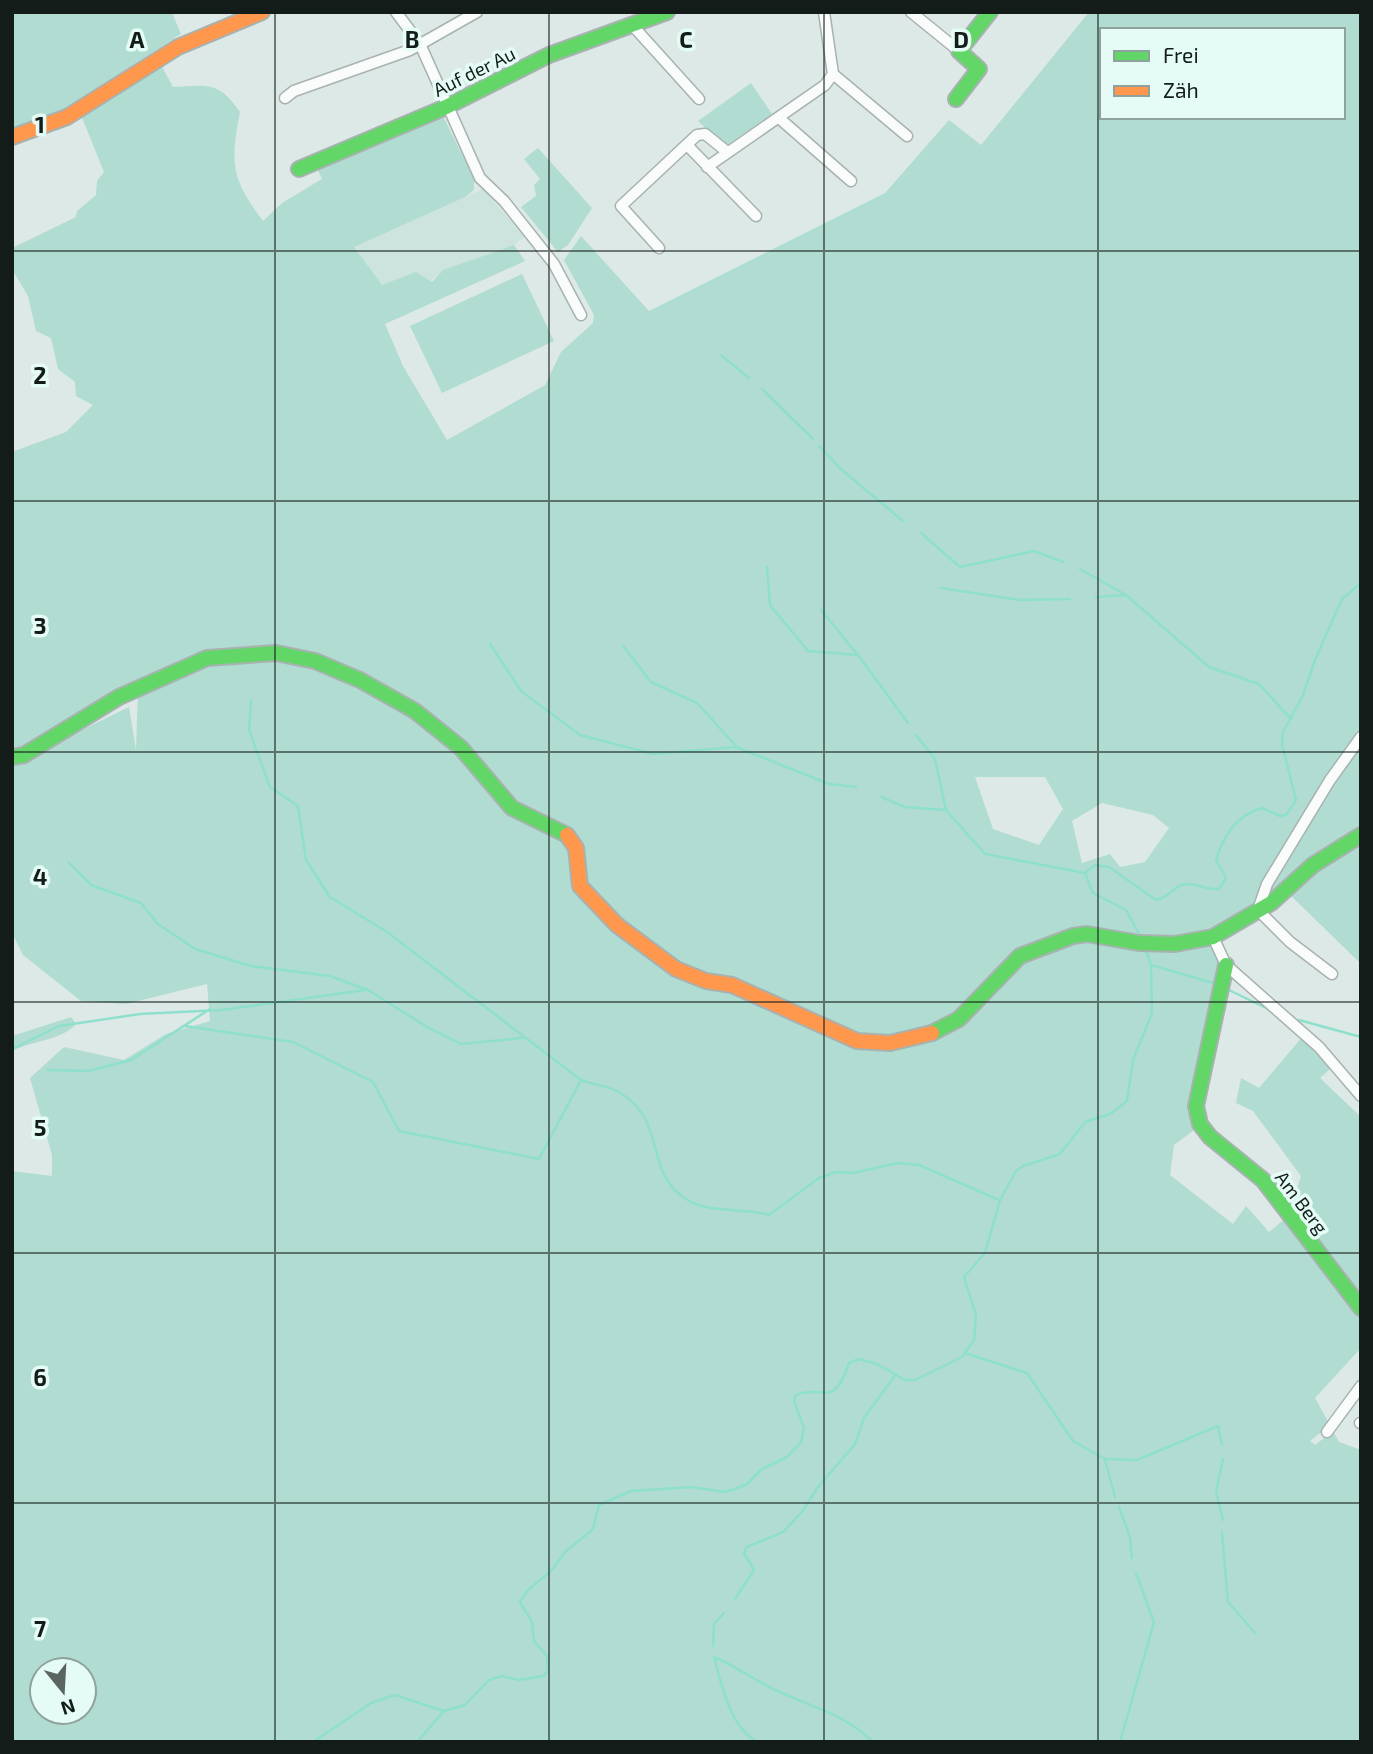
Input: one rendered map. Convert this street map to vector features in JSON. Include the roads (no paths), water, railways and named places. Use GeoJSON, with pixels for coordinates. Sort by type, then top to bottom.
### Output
{"type":"FeatureCollection","features":[{"type":"Feature","properties":{"kind":"street"},"geometry":{"type":"LineString","coordinates":[[12,137],[67,117],[178,47],[262,12]]}},
{"type":"Feature","properties":{"kind":"street"},"geometry":{"type":"LineString","coordinates":[[396,12],[420,44],[446,107],[480,177],[504,201],[554,264],[581,315]]}},
{"type":"Feature","properties":{"kind":"street"},"geometry":{"type":"LineString","coordinates":[[285,98],[293,91],[420,44],[477,12]]}},
{"type":"Feature","properties":{"kind":"street","name":"Auf der Au"},"geometry":{"type":"LineString","coordinates":[[299,169],[446,107],[549,55],[667,12]]}},
{"type":"Feature","properties":{"kind":"street"},"geometry":{"type":"LineString","coordinates":[[707,167],[825,85],[832,74],[824,12]]}},
{"type":"Feature","properties":{"kind":"street"},"geometry":{"type":"LineString","coordinates":[[911,12],[979,69],[956,99]]}},
{"type":"Feature","properties":{"kind":"street"},"geometry":{"type":"LineString","coordinates":[[959,51],[990,12]]}},
{"type":"Feature","properties":{"kind":"street"},"geometry":{"type":"LineString","coordinates":[[633,26],[699,99]]}},
{"type":"Feature","properties":{"kind":"street"},"geometry":{"type":"LineString","coordinates":[[832,74],[907,136]]}},
{"type":"Feature","properties":{"kind":"street"},"geometry":{"type":"LineString","coordinates":[[779,118],[850,181]]}},
{"type":"Feature","properties":{"kind":"street"},"geometry":{"type":"LineString","coordinates":[[659,248],[621,206],[697,135],[705,134],[726,152]]}},
{"type":"Feature","properties":{"kind":"street"},"geometry":{"type":"LineString","coordinates":[[687,145],[756,216]]}},
{"type":"Feature","properties":{"kind":"street"},"geometry":{"type":"LineString","coordinates":[[12,757],[24,755],[118,697],[207,658],[276,653],[315,661],[360,680],[415,711],[461,748],[512,808],[570,836],[576,848],[576,871],[580,886],[617,925],[676,969],[732,985],[857,1041],[890,1043],[925,1036],[959,1019],[1020,956],[1073,936],[1087,934],[1144,943],[1175,944],[1213,937],[1280,896],[1313,865],[1361,835]]}},
{"type":"Feature","properties":{"kind":"street"},"geometry":{"type":"LineString","coordinates":[[1258,910],[1267,884],[1330,780],[1361,737]]}},
{"type":"Feature","properties":{"kind":"street"},"geometry":{"type":"LineString","coordinates":[[1258,910],[1290,942],[1332,974]]}},
{"type":"Feature","properties":{"kind":"street"},"geometry":{"type":"LineString","coordinates":[[1213,937],[1226,965],[1300,1029],[1361,1096]]}},
{"type":"Feature","properties":{"kind":"street","name":"Am Berg"},"geometry":{"type":"LineString","coordinates":[[1226,965],[1196,1106],[1200,1124],[1210,1137],[1263,1180],[1361,1308]]}},
{"type":"Feature","properties":{"kind":"street"},"geometry":{"type":"LineString","coordinates":[[1327,1432],[1361,1386]]}},
{"type":"Feature","properties":{"kind":"waterway"},"geometry":{"type":"LineString","coordinates":[[722,356],[749,378]]}},
{"type":"Feature","properties":{"kind":"waterway"},"geometry":{"type":"LineString","coordinates":[[762,389],[813,439]]}},
{"type":"Feature","properties":{"kind":"waterway"},"geometry":{"type":"LineString","coordinates":[[819,446],[842,470],[903,521]]}},
{"type":"Feature","properties":{"kind":"waterway"},"geometry":{"type":"LineString","coordinates":[[921,533],[960,567],[1034,551],[1063,562]]}},
{"type":"Feature","properties":{"kind":"waterway"},"geometry":{"type":"LineString","coordinates":[[767,567],[770,605],[808,651],[858,655],[908,723]]}},
{"type":"Feature","properties":{"kind":"waterway"},"geometry":{"type":"LineString","coordinates":[[1080,569],[1126,595],[1209,667],[1259,684],[1291,719]]}},
{"type":"Feature","properties":{"kind":"waterway"},"geometry":{"type":"LineString","coordinates":[[1142,939],[1126,910],[1093,893],[1085,873],[1095,865],[1109,867],[1156,900],[1185,884],[1219,889],[1226,878],[1216,860],[1232,827],[1245,816],[1262,808],[1280,816],[1286,815],[1296,800],[1282,744],[1283,732],[1303,695],[1342,599],[1361,583]]}},
{"type":"Feature","properties":{"kind":"waterway"},"geometry":{"type":"LineString","coordinates":[[941,588],[1020,600],[1070,599]]}},
{"type":"Feature","properties":{"kind":"waterway"},"geometry":{"type":"LineString","coordinates":[[1096,597],[1124,595]]}},
{"type":"Feature","properties":{"kind":"waterway"},"geometry":{"type":"LineString","coordinates":[[821,610],[857,654]]}},
{"type":"Feature","properties":{"kind":"waterway"},"geometry":{"type":"LineString","coordinates":[[490,644],[521,691],[580,735],[653,754],[736,747],[829,784],[856,787]]}},
{"type":"Feature","properties":{"kind":"waterway"},"geometry":{"type":"LineString","coordinates":[[623,646],[651,682],[697,703],[736,746]]}},
{"type":"Feature","properties":{"kind":"waterway"},"geometry":{"type":"LineString","coordinates":[[251,700],[249,730],[270,787],[298,806],[306,860],[330,897],[387,932],[581,1080],[617,1091],[633,1103],[644,1116],[664,1174],[686,1199],[715,1209],[769,1215],[819,1178],[836,1172],[853,1173],[898,1163],[919,1165],[999,1200]]}},
{"type":"Feature","properties":{"kind":"waterway"},"geometry":{"type":"LineString","coordinates":[[916,735],[935,759],[946,810],[985,854],[1085,873]]}},
{"type":"Feature","properties":{"kind":"waterway"},"geometry":{"type":"LineString","coordinates":[[881,797],[905,807],[945,810]]}},
{"type":"Feature","properties":{"kind":"waterway"},"geometry":{"type":"LineString","coordinates":[[69,863],[91,885],[141,903],[158,924],[195,949],[251,966],[330,976],[368,990],[427,1027],[461,1044],[522,1038]]}},
{"type":"Feature","properties":{"kind":"waterway"},"geometry":{"type":"LineString","coordinates":[[417,1742],[444,1711],[465,1705],[489,1680],[502,1676],[518,1680],[544,1676],[548,1670],[547,1656],[534,1641],[532,1622],[520,1602],[527,1591],[552,1570],[565,1552],[593,1529],[599,1505],[631,1491],[692,1487],[725,1492],[746,1485],[762,1469],[787,1457],[801,1442],[804,1428],[794,1401],[796,1395],[833,1391],[849,1363],[859,1359],[877,1364],[905,1380],[915,1380],[962,1357],[974,1340],[976,1315],[964,1277],[985,1253],[1000,1200],[1016,1171],[1023,1166],[1060,1154],[1085,1122],[1110,1114],[1127,1101],[1133,1060],[1152,1013],[1151,965],[1145,948]]}},
{"type":"Feature","properties":{"kind":"waterway"},"geometry":{"type":"LineString","coordinates":[[1151,965],[1213,983]]}},
{"type":"Feature","properties":{"kind":"waterway"},"geometry":{"type":"LineString","coordinates":[[1227,989],[1270,1010]]}},
{"type":"Feature","properties":{"kind":"waterway"},"geometry":{"type":"LineString","coordinates":[[12,1049],[59,1026],[140,1014],[221,1010],[365,990]]}},
{"type":"Feature","properties":{"kind":"waterway"},"geometry":{"type":"LineString","coordinates":[[48,1070],[89,1071],[131,1060],[210,1009]]}},
{"type":"Feature","properties":{"kind":"waterway"},"geometry":{"type":"LineString","coordinates":[[1299,1020],[1361,1037]]}},
{"type":"Feature","properties":{"kind":"waterway"},"geometry":{"type":"LineString","coordinates":[[185,1026],[293,1042],[373,1082],[399,1131],[539,1159],[581,1080]]}},
{"type":"Feature","properties":{"kind":"waterway"},"geometry":{"type":"LineString","coordinates":[[965,1353],[1027,1373],[1073,1441],[1105,1459],[1137,1460],[1218,1426],[1222,1444]]}},
{"type":"Feature","properties":{"kind":"waterway"},"geometry":{"type":"LineString","coordinates":[[735,1599],[754,1570],[744,1553],[747,1547],[783,1532],[802,1512],[818,1487],[855,1444],[864,1418],[896,1374]]}},
{"type":"Feature","properties":{"kind":"waterway"},"geometry":{"type":"LineString","coordinates":[[1223,1459],[1216,1491],[1223,1520]]}},
{"type":"Feature","properties":{"kind":"waterway"},"geometry":{"type":"LineString","coordinates":[[1105,1460],[1115,1497]]}},
{"type":"Feature","properties":{"kind":"waterway"},"geometry":{"type":"LineString","coordinates":[[1119,1507],[1130,1537],[1132,1558]]}},
{"type":"Feature","properties":{"kind":"waterway"},"geometry":{"type":"LineString","coordinates":[[1222,1533],[1228,1602],[1255,1633]]}},
{"type":"Feature","properties":{"kind":"waterway"},"geometry":{"type":"LineString","coordinates":[[1120,1742],[1154,1622],[1136,1573]]}},
{"type":"Feature","properties":{"kind":"waterway"},"geometry":{"type":"LineString","coordinates":[[713,1646],[714,1624],[724,1613]]}},
{"type":"Feature","properties":{"kind":"waterway"},"geometry":{"type":"LineString","coordinates":[[714,1657],[773,1689],[841,1718],[873,1742]]}},
{"type":"Feature","properties":{"kind":"waterway"},"geometry":{"type":"LineString","coordinates":[[714,1657],[728,1705],[740,1726],[757,1742]]}},
{"type":"Feature","properties":{"kind":"waterway"},"geometry":{"type":"LineString","coordinates":[[313,1742],[371,1703],[395,1695],[444,1711]]}}]}
